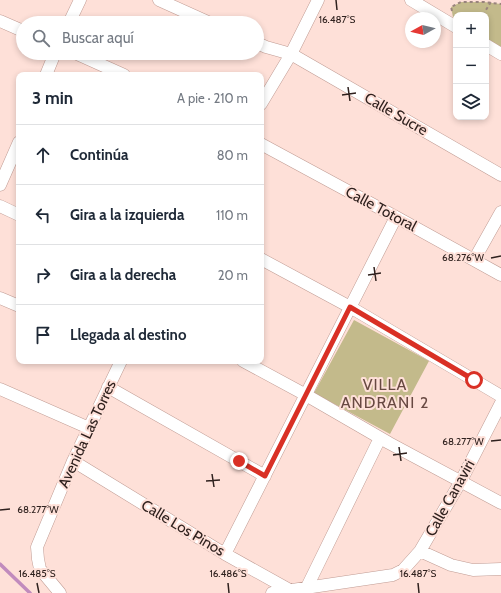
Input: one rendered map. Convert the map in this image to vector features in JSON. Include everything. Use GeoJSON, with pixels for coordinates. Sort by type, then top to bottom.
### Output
{"type":"FeatureCollection","features":[{"type":"Feature","properties":{"kind":"street"},"geometry":{"type":"LineString","coordinates":[[72,16],[80,0]]}},
{"type":"Feature","properties":{"kind":"street"},"geometry":{"type":"LineString","coordinates":[[159,0],[194,16]]}},
{"type":"Feature","properties":{"kind":"street"},"geometry":{"type":"LineString","coordinates":[[264,99],[291,54],[318,0]]}},
{"type":"Feature","properties":{"kind":"street"},"geometry":{"type":"LineString","coordinates":[[411,0],[453,21]]}},
{"type":"Feature","properties":{"kind":"street"},"geometry":{"type":"LineString","coordinates":[[0,21],[16,28]]}},
{"type":"Feature","properties":{"kind":"street","name":"Calle Sucre"},"geometry":{"type":"LineString","coordinates":[[264,46],[291,54],[501,175]]}},
{"type":"Feature","properties":{"kind":"street"},"geometry":{"type":"LineString","coordinates":[[489,47],[501,54]]}},
{"type":"Feature","properties":{"kind":"street"},"geometry":{"type":"LineString","coordinates":[[47,72],[52,60]]}},
{"type":"Feature","properties":{"kind":"street"},"geometry":{"type":"LineString","coordinates":[[91,60],[117,72]]}},
{"type":"Feature","properties":{"kind":"street","name":"Calle Totoral"},"geometry":{"type":"LineString","coordinates":[[264,146],[501,276]]}},
{"type":"Feature","properties":{"kind":"street"},"geometry":{"type":"LineString","coordinates":[[0,185],[16,149]]}},
{"type":"Feature","properties":{"kind":"street"},"geometry":{"type":"LineString","coordinates":[[0,206],[16,214]]}},
{"type":"Feature","properties":{"kind":"street"},"geometry":{"type":"LineString","coordinates":[[474,260],[501,212]]}},
{"type":"Feature","properties":{"kind":"street"},"geometry":{"type":"LineString","coordinates":[[225,554],[396,217]]}},
{"type":"Feature","properties":{"kind":"street"},"geometry":{"type":"LineString","coordinates":[[264,261],[350,307],[501,396]]}},
{"type":"Feature","properties":{"kind":"street"},"geometry":{"type":"LineString","coordinates":[[0,298],[16,305]]}},
{"type":"Feature","properties":{"kind":"street","name":"Avenida Las Torres"},"geometry":{"type":"LineString","coordinates":[[60,593],[40,569],[37,547],[73,461],[120,364]]}},
{"type":"Feature","properties":{"kind":"street"},"geometry":{"type":"LineString","coordinates":[[248,364],[306,395],[380,438],[501,503]]}},
{"type":"Feature","properties":{"kind":"street"},"geometry":{"type":"LineString","coordinates":[[108,387],[265,476]]}},
{"type":"Feature","properties":{"kind":"street"},"geometry":{"type":"LineString","coordinates":[[0,389],[89,428]]}},
{"type":"Feature","properties":{"kind":"street","name":"Calle Canaviri"},"geometry":{"type":"LineString","coordinates":[[272,593],[293,592],[307,587],[393,575],[403,570],[420,551],[461,481],[501,402]]}},
{"type":"Feature","properties":{"kind":"street"},"geometry":{"type":"LineString","coordinates":[[307,587],[380,438]]}},
{"type":"Feature","properties":{"kind":"street","name":"Calle Los Pinos"},"geometry":{"type":"LineString","coordinates":[[73,461],[225,554],[293,592]]}},
{"type":"Feature","properties":{"kind":"street"},"geometry":{"type":"LineString","coordinates":[[420,551],[451,565],[473,570],[501,569]]}},
{"type":"Feature","properties":{"kind":"path"},"geometry":{"type":"LineString","coordinates":[[485,12],[492,0]]}},
{"type":"Feature","properties":{"kind":"path"},"geometry":{"type":"LineString","coordinates":[[453,17],[451,7],[461,2],[501,4]]}},
{"type":"Feature","properties":{"kind":"shaded area"},"geometry":{"type":"Polygon","coordinates":[[[461,2],[501,4],[501,47],[489,40],[489,12],[453,12],[453,17],[451,7],[461,2]]]}},
{"type":"Feature","properties":{"kind":"shaded area"},"geometry":{"type":"Polygon","coordinates":[[[354,320],[429,361],[390,434],[314,393],[354,320]]]}},
{"type":"Feature","properties":{"kind":"waterway"},"geometry":{"type":"LineString","coordinates":[[0,564],[30,593]]}},
{"type":"Feature","properties":{"kind":"district","name":"VILLA ANDRANI 2"},"geometry":{"type":"Point","coordinates":[385,393]}},
{"type":"Feature","properties":{"kind":"route"},"geometry":{"type":"LineString","coordinates":[[239,461],[265,476],[350,307],[474,380]]}}]}
